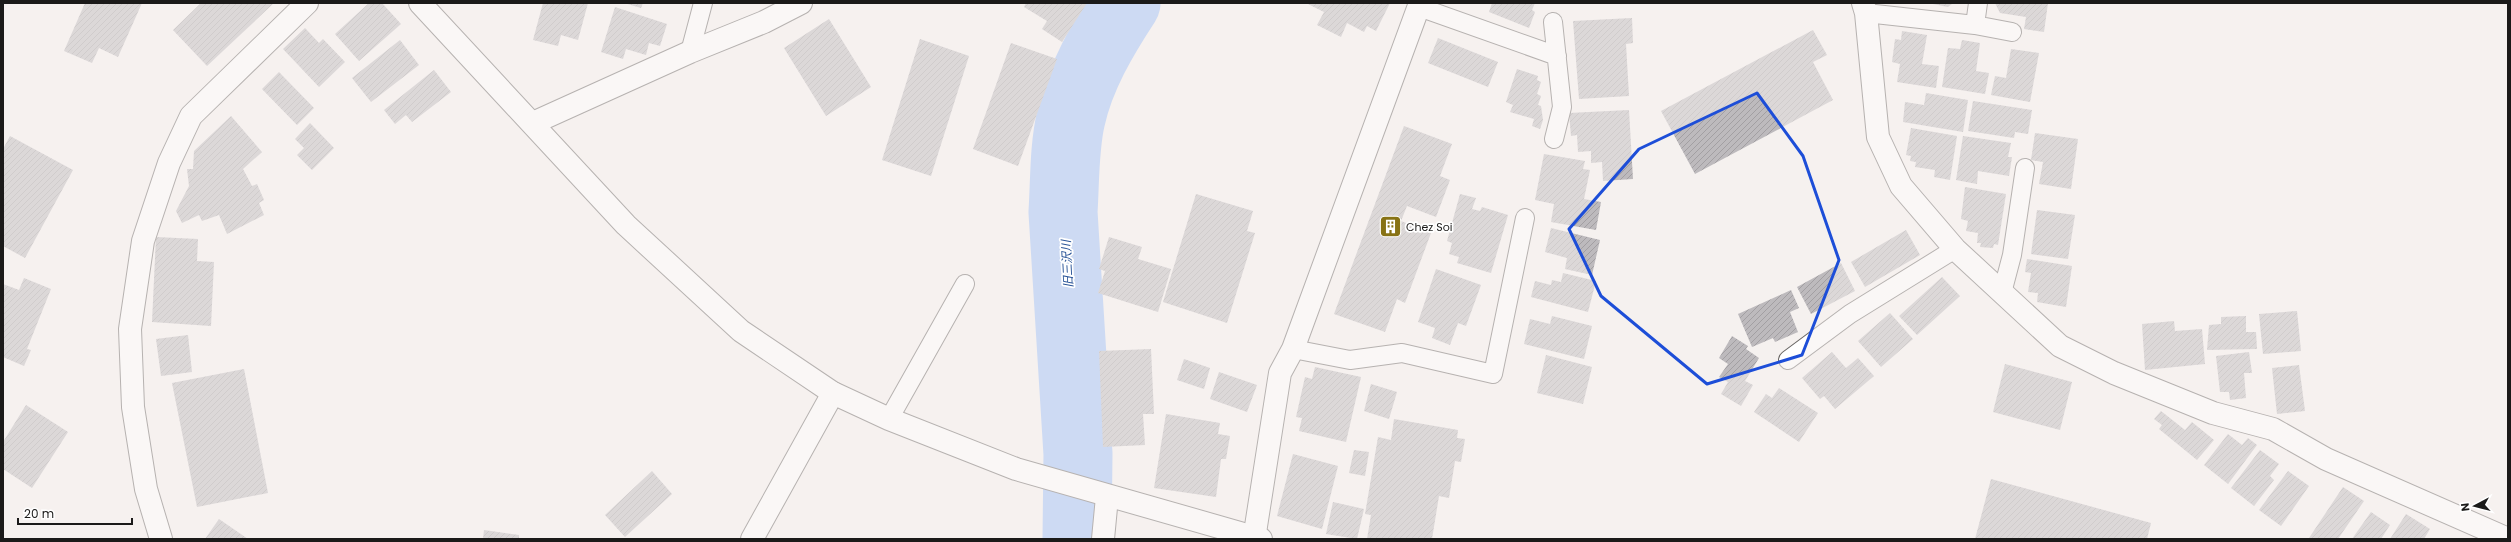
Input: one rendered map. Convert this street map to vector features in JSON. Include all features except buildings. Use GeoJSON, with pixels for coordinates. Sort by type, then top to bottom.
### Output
{"type":"FeatureCollection","features":[{"type":"Feature","properties":{"kind":"street"},"geometry":{"type":"LineString","coordinates":[[161,539],[146,489],[132,407],[130,329],[143,241],[169,163],[191,116],[307,3]]}},
{"type":"Feature","properties":{"kind":"street"},"geometry":{"type":"LineString","coordinates":[[420,3],[533,123],[626,225],[741,331],[833,393],[889,419],[1016,469],[1107,497],[1256,538],[1280,374],[1293,349],[1420,5]]}},
{"type":"Feature","properties":{"kind":"street"},"geometry":{"type":"LineString","coordinates":[[533,123],[690,52],[764,22],[801,3]]}},
{"type":"Feature","properties":{"kind":"street"},"geometry":{"type":"LineString","coordinates":[[1864,8],[1878,137],[1901,186],[1954,249],[2060,346],[2114,373],[2213,413],[2273,429],[2326,459],[2508,539]]}},
{"type":"Feature","properties":{"kind":"street"},"geometry":{"type":"LineString","coordinates":[[752,539],[833,393]]}},
{"type":"Feature","properties":{"kind":"street"},"geometry":{"type":"LineString","coordinates":[[1103,539],[1107,497]]}},
{"type":"Feature","properties":{"kind":"lane"},"geometry":{"type":"LineString","coordinates":[[690,52],[703,3]]}},
{"type":"Feature","properties":{"kind":"lane"},"geometry":{"type":"LineString","coordinates":[[1975,25],[1978,3]]}},
{"type":"Feature","properties":{"kind":"lane"},"geometry":{"type":"LineString","coordinates":[[1420,5],[1557,56]]}},
{"type":"Feature","properties":{"kind":"lane"},"geometry":{"type":"LineString","coordinates":[[1864,8],[2012,32]]}},
{"type":"Feature","properties":{"kind":"lane"},"geometry":{"type":"LineString","coordinates":[[1552,22],[1562,107],[1554,139]]}},
{"type":"Feature","properties":{"kind":"lane"},"geometry":{"type":"LineString","coordinates":[[2002,293],[2012,255],[2025,168]]}},
{"type":"Feature","properties":{"kind":"lane"},"geometry":{"type":"LineString","coordinates":[[1293,349],[1350,360],[1402,353],[1493,374],[1525,218]]}},
{"type":"Feature","properties":{"kind":"lane"},"geometry":{"type":"LineString","coordinates":[[1788,360],[1850,314],[1954,249]]}},
{"type":"Feature","properties":{"kind":"lane"},"geometry":{"type":"LineString","coordinates":[[889,419],[965,284]]}},
{"type":"Feature","properties":{"kind":"highlighted area"},"geometry":{"type":"Polygon","coordinates":[[[1757,93],[1803,156],[1839,260],[1802,355],[1707,384],[1601,296],[1569,229],[1639,149],[1757,93]]]}},
{"type":"Feature","properties":{"kind":"waterway","name":"旧三沢川"},"geometry":{"type":"LineString","coordinates":[[1077,539],[1078,454],[1063,212],[1066,152],[1071,118],[1086,73],[1093,58],[1126,3]]}},
{"type":"Feature","properties":{"kind":"place","name":"Chez Soi"},"geometry":{"type":"Point","coordinates":[1391,227]}}]}
